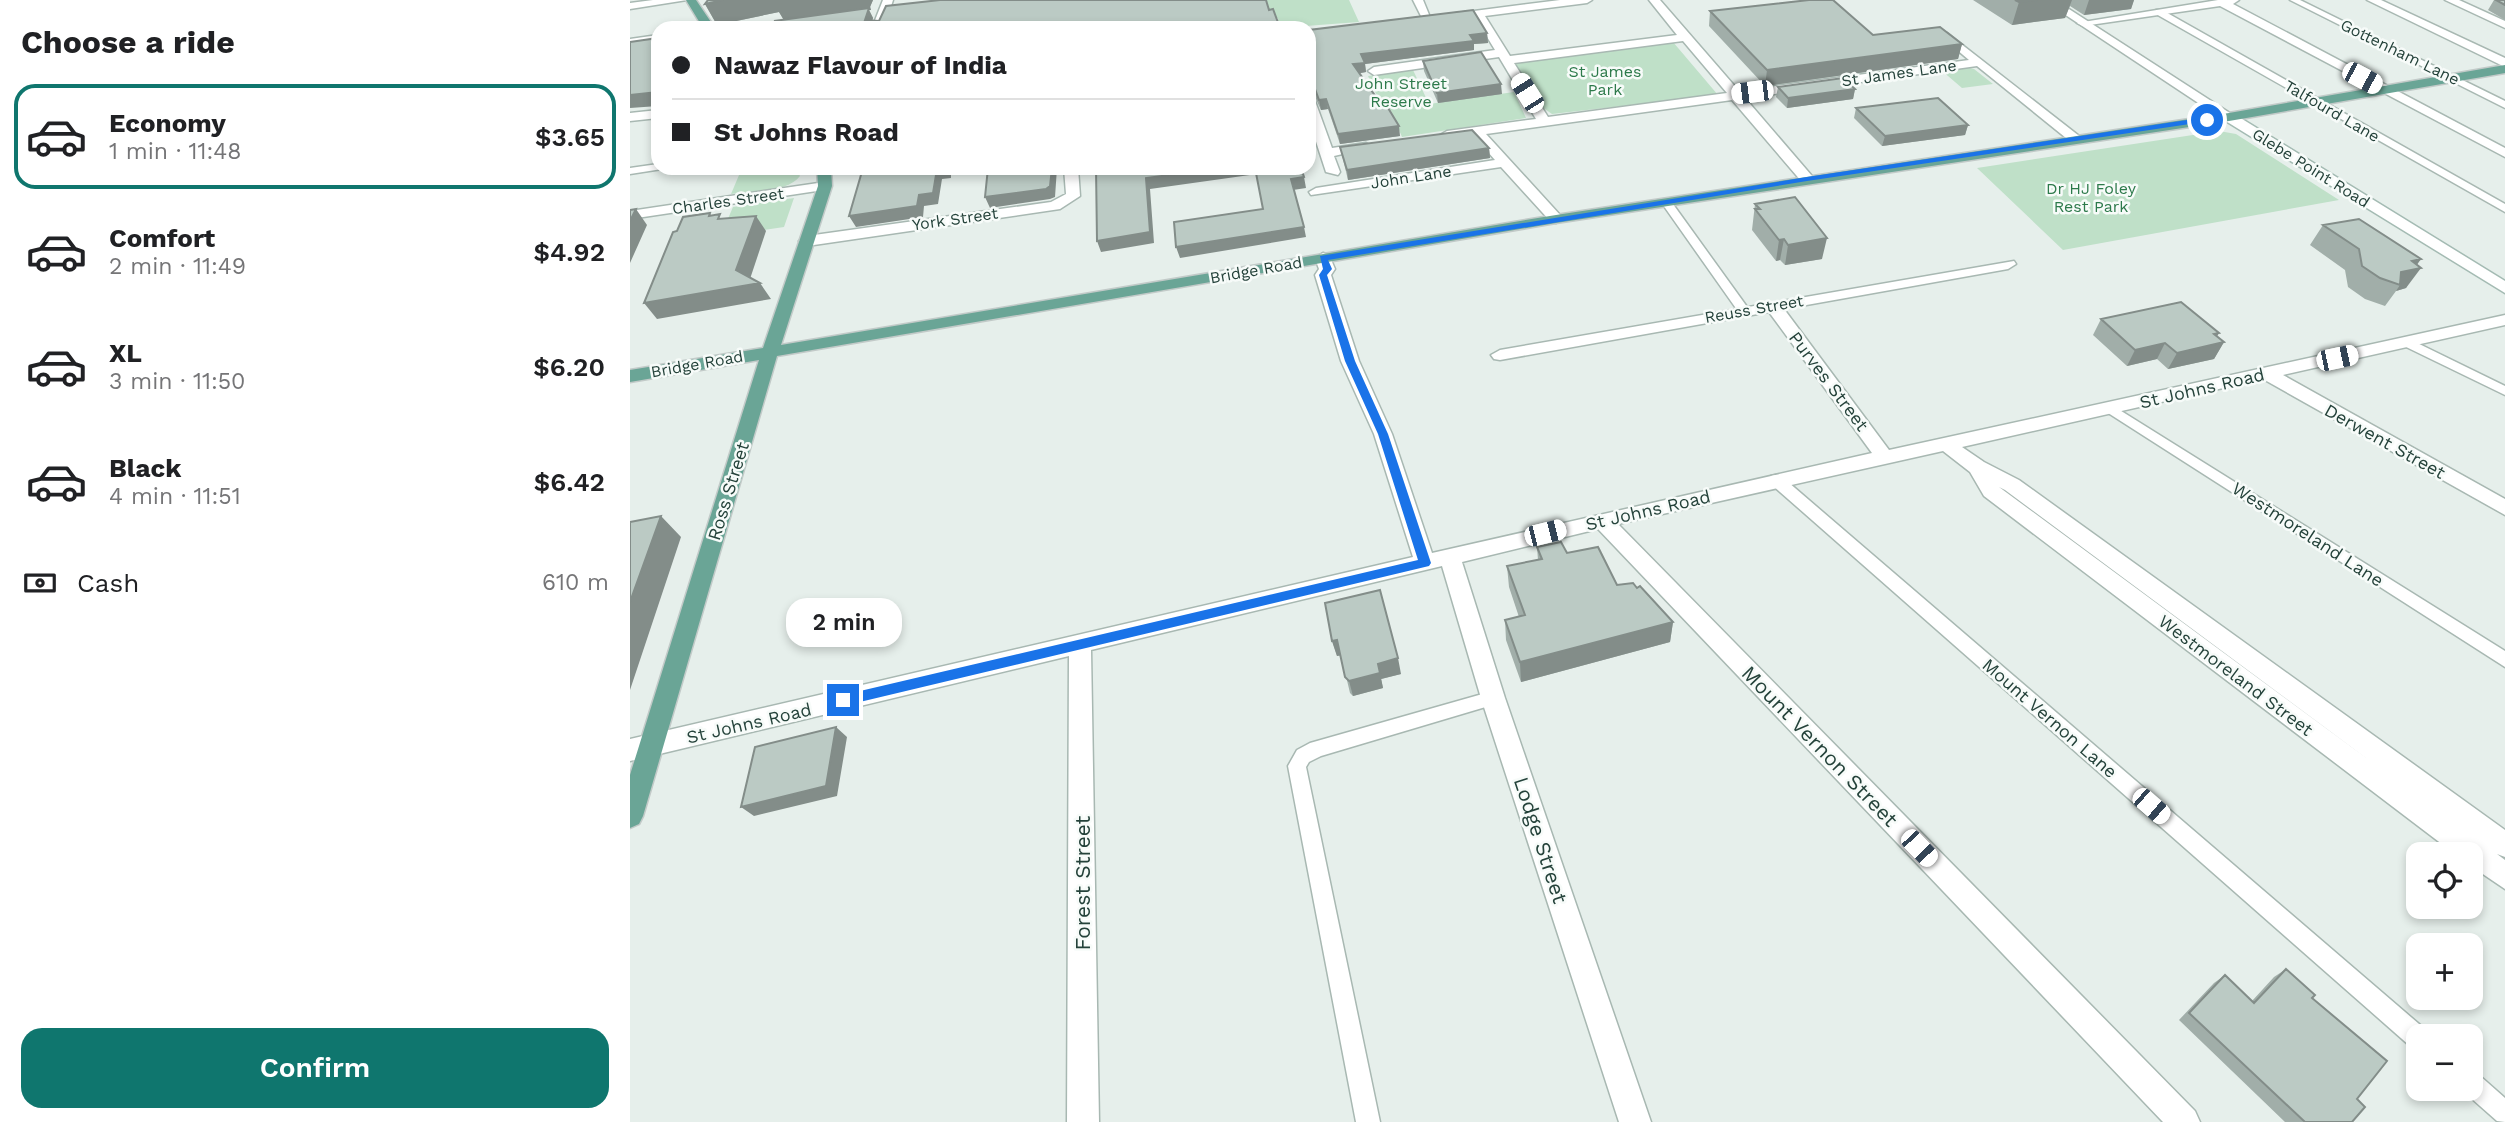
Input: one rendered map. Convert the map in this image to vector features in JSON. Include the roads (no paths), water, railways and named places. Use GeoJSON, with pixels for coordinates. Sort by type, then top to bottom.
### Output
{"type":"FeatureCollection","features":[{"type":"Feature","properties":{"kind":"main road"},"geometry":{"type":"LineString","coordinates":[[691,0],[704,21]]}},
{"type":"Feature","properties":{"kind":"main road","name":"Bridge Road"},"geometry":{"type":"LineString","coordinates":[[630,376],[1556,219],[2229,117],[2505,69]]}},
{"type":"Feature","properties":{"kind":"main road","name":"Ross Street"},"geometry":{"type":"LineString","coordinates":[[630,816],[640,748],[825,186],[824,175]]}},
{"type":"Feature","properties":{"kind":"street"},"geometry":{"type":"LineString","coordinates":[[630,6],[682,0]]}},
{"type":"Feature","properties":{"kind":"street"},"geometry":{"type":"LineString","coordinates":[[1418,0],[1421,20],[1587,0]]}},
{"type":"Feature","properties":{"kind":"street"},"geometry":{"type":"LineString","coordinates":[[1654,0],[1807,179]]}},
{"type":"Feature","properties":{"kind":"street","name":"Glebe Point Road"},"geometry":{"type":"LineString","coordinates":[[2048,0],[2229,117],[2505,288]]}},
{"type":"Feature","properties":{"kind":"street"},"geometry":{"type":"LineString","coordinates":[[2083,23],[2239,0]]}},
{"type":"Feature","properties":{"kind":"street"},"geometry":{"type":"LineString","coordinates":[[2372,0],[2505,63]]}},
{"type":"Feature","properties":{"kind":"street"},"geometry":{"type":"LineString","coordinates":[[2450,0],[2505,25]]}},
{"type":"Feature","properties":{"kind":"street"},"geometry":{"type":"LineString","coordinates":[[2222,3],[2505,153]]}},
{"type":"Feature","properties":{"kind":"street"},"geometry":{"type":"LineString","coordinates":[[1478,13],[1544,121]]}},
{"type":"Feature","properties":{"kind":"street"},"geometry":{"type":"LineString","coordinates":[[1947,36],[2076,139]]}},
{"type":"Feature","properties":{"kind":"street"},"geometry":{"type":"LineString","coordinates":[[1374,71],[1686,37]]}},
{"type":"Feature","properties":{"kind":"street","name":"St James Lane"},"geometry":{"type":"LineString","coordinates":[[1435,137],[1980,62]]}},
{"type":"Feature","properties":{"kind":"street"},"geometry":{"type":"LineString","coordinates":[[630,117],[651,115]]}},
{"type":"Feature","properties":{"kind":"street"},"geometry":{"type":"LineString","coordinates":[[1316,129],[1333,172]]}},
{"type":"Feature","properties":{"kind":"street"},"geometry":{"type":"LineString","coordinates":[[1476,131],[1556,219]]}},
{"type":"Feature","properties":{"kind":"street"},"geometry":{"type":"LineString","coordinates":[[1327,153],[1380,145]]}},
{"type":"Feature","properties":{"kind":"street","name":"John Lane"},"geometry":{"type":"LineString","coordinates":[[1316,192],[1506,162]]}},
{"type":"Feature","properties":{"kind":"street","name":"York Street"},"geometry":{"type":"LineString","coordinates":[[807,241],[1055,206],[1073,196],[1072,175]]}},
{"type":"Feature","properties":{"kind":"street","name":"Charles Street"},"geometry":{"type":"LineString","coordinates":[[630,215],[825,186]]}},
{"type":"Feature","properties":{"kind":"street","name":"Lodge Street"},"geometry":{"type":"LineString","coordinates":[[1323,258],[1327,269],[1323,275],[1350,361],[1437,560],[1493,698],[1635,1122]]}},
{"type":"Feature","properties":{"kind":"street","name":"Reuss Street"},"geometry":{"type":"LineString","coordinates":[[1500,355],[2008,264]]}},
{"type":"Feature","properties":{"kind":"street","name":"Purves Street"},"geometry":{"type":"LineString","coordinates":[[1773,306],[1884,456]]}},
{"type":"Feature","properties":{"kind":"street","name":"St Johns Road"},"geometry":{"type":"LineString","coordinates":[[640,748],[1776,480],[2505,320]]}},
{"type":"Feature","properties":{"kind":"street","name":"Derwent Street"},"geometry":{"type":"LineString","coordinates":[[2266,373],[2505,508]]}},
{"type":"Feature","properties":{"kind":"street","name":"Westmoreland Street"},"geometry":{"type":"LineString","coordinates":[[1946,444],[1977,467],[2012,485],[2505,845]]}},
{"type":"Feature","properties":{"kind":"street","name":"Westmoreland Street"},"geometry":{"type":"LineString","coordinates":[[1977,467],[1991,491],[2505,876]]}},
{"type":"Feature","properties":{"kind":"street","name":"Mount Vernon Street"},"geometry":{"type":"LineString","coordinates":[[1603,521],[2184,1122]]}},
{"type":"Feature","properties":{"kind":"street","name":"Forest Street"},"geometry":{"type":"LineString","coordinates":[[1080,643],[1083,1122]]}},
{"type":"Feature","properties":{"kind":"lane","name":"Talfourd Lane"},"geometry":{"type":"LineString","coordinates":[[2147,0],[2317,102],[2505,209]]}},
{"type":"Feature","properties":{"kind":"lane","name":"Gottenham Lane"},"geometry":{"type":"LineString","coordinates":[[2294,0],[2505,105]]}},
{"type":"Feature","properties":{"kind":"lane"},"geometry":{"type":"LineString","coordinates":[[869,13],[886,6],[897,10]]}},
{"type":"Feature","properties":{"kind":"lane"},"geometry":{"type":"LineString","coordinates":[[630,41],[651,39]]}},
{"type":"Feature","properties":{"kind":"lane"},"geometry":{"type":"LineString","coordinates":[[630,171],[651,168]]}},
{"type":"Feature","properties":{"kind":"lane"},"geometry":{"type":"LineString","coordinates":[[1666,202],[1744,311]]}},
{"type":"Feature","properties":{"kind":"lane"},"geometry":{"type":"LineString","coordinates":[[2407,342],[2505,391]]}},
{"type":"Feature","properties":{"kind":"lane","name":"Westmoreland Lane"},"geometry":{"type":"LineString","coordinates":[[2110,408],[2505,660]]}},
{"type":"Feature","properties":{"kind":"lane","name":"Mount Vernon Lane"},"geometry":{"type":"LineString","coordinates":[[1776,480],[2406,1028]]}},
{"type":"Feature","properties":{"kind":"lane"},"geometry":{"type":"LineString","coordinates":[[1368,1122],[1297,766],[1303,756],[1316,749],[1493,698]]}},
{"type":"Feature","properties":{"kind":"lane"},"geometry":{"type":"LineString","coordinates":[[2483,1094],[2505,1113]]}},
{"type":"Feature","properties":{"kind":"park label","name":"St James Park"},"geometry":{"type":"Point","coordinates":[1605,80]}},
{"type":"Feature","properties":{"kind":"park label","name":"John Street Reserve"},"geometry":{"type":"Point","coordinates":[1401,92]}},
{"type":"Feature","properties":{"kind":"park label","name":"Dr HJ Foley Rest Park"},"geometry":{"type":"Point","coordinates":[2091,197]}}]}
